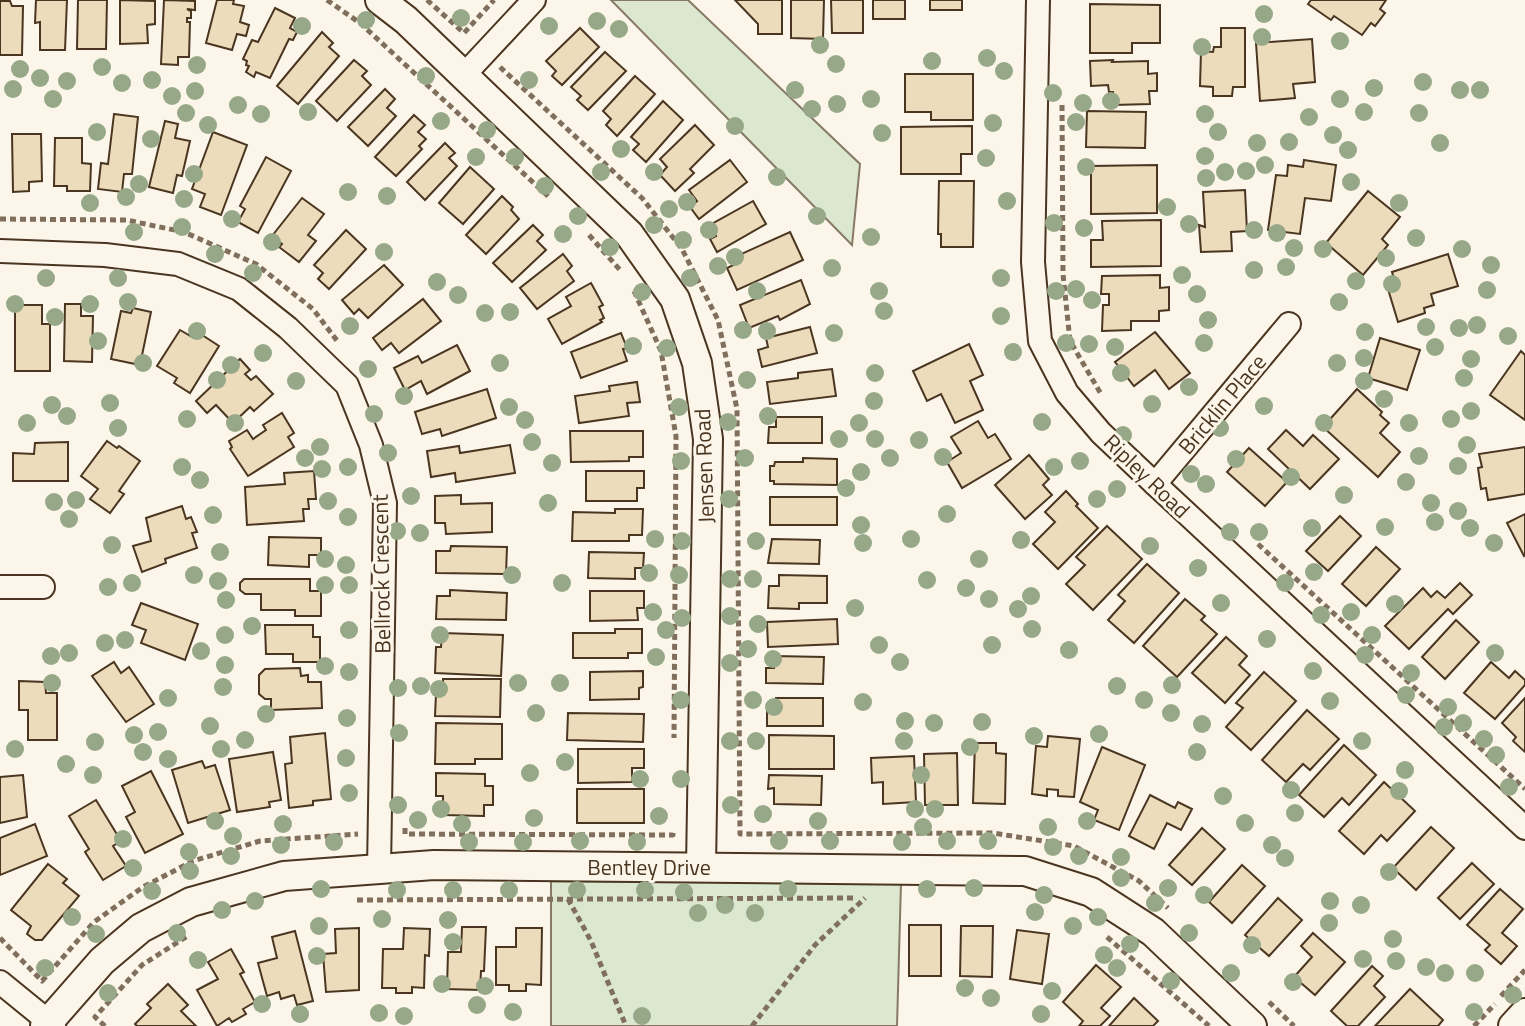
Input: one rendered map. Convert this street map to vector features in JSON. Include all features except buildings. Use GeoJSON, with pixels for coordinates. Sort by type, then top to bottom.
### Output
{"type":"FeatureCollection","features":[{"type":"Feature","properties":{"kind":"street","name":"Jensen Road"},"geometry":{"type":"LineString","coordinates":[[380,0],[406,20],[629,234],[675,299],[697,363],[708,439],[701,867]]}},
{"type":"Feature","properties":{"kind":"street"},"geometry":{"type":"LineString","coordinates":[[464,75],[534,0]]}},
{"type":"Feature","properties":{"kind":"street","name":"Ripley Road"},"geometry":{"type":"LineString","coordinates":[[1038,0],[1033,262],[1040,341],[1067,393],[1101,433],[1525,828]]}},
{"type":"Feature","properties":{"kind":"street","name":"Bellrock Crescent"},"geometry":{"type":"LineString","coordinates":[[0,251],[105,255],[178,264],[239,289],[288,328],[347,385],[371,445],[385,503],[379,869]]}},
{"type":"Feature","properties":{"kind":"street","name":"Bricklin Place"},"geometry":{"type":"LineString","coordinates":[[1155,484],[1289,324]]}},
{"type":"Feature","properties":{"kind":"street"},"geometry":{"type":"LineString","coordinates":[[0,587],[43,587]]}},
{"type":"Feature","properties":{"kind":"street","name":"Bentley Drive"},"geometry":{"type":"LineString","coordinates":[[50,1024],[102,961],[141,928],[191,902],[284,876],[434,865],[1025,871],[1091,892],[1153,932],[1252,1026]]}},
{"type":"Feature","properties":{"kind":"street"},"geometry":{"type":"LineString","coordinates":[[0,982],[50,1024]]}},
{"type":"Feature","properties":{"kind":"street"},"geometry":{"type":"LineString","coordinates":[[1513,1026],[1525,1013]]}},
{"type":"Feature","properties":{"kind":"path"},"geometry":{"type":"LineString","coordinates":[[327,0],[360,23],[550,199]]}},
{"type":"Feature","properties":{"kind":"path"},"geometry":{"type":"LineString","coordinates":[[427,0],[464,33],[494,0]]}},
{"type":"Feature","properties":{"kind":"path"},"geometry":{"type":"LineString","coordinates":[[499,66],[642,198],[682,249],[718,320],[737,409],[740,834],[993,833],[1074,846],[1139,881],[1172,912]]}},
{"type":"Feature","properties":{"kind":"path"},"geometry":{"type":"LineString","coordinates":[[1062,91],[1063,274],[1070,341],[1106,403]]}},
{"type":"Feature","properties":{"kind":"path"},"geometry":{"type":"LineString","coordinates":[[0,219],[126,220],[184,232],[256,264],[313,309],[339,343]]}},
{"type":"Feature","properties":{"kind":"path"},"geometry":{"type":"LineString","coordinates":[[584,230],[621,272]]}},
{"type":"Feature","properties":{"kind":"path"},"geometry":{"type":"LineString","coordinates":[[630,282],[661,351],[676,436],[674,739]]}},
{"type":"Feature","properties":{"kind":"path"},"geometry":{"type":"LineString","coordinates":[[1249,536],[1525,789]]}},
{"type":"Feature","properties":{"kind":"path"},"geometry":{"type":"LineString","coordinates":[[405,818],[405,834],[673,835],[674,819]]}},
{"type":"Feature","properties":{"kind":"path"},"geometry":{"type":"LineString","coordinates":[[752,1026],[815,945],[865,898]]}},
{"type":"Feature","properties":{"kind":"path"},"geometry":{"type":"LineString","coordinates":[[348,900],[881,898]]}},
{"type":"Feature","properties":{"kind":"path"},"geometry":{"type":"LineString","coordinates":[[568,899],[591,941],[626,1026]]}},
{"type":"Feature","properties":{"kind":"path"},"geometry":{"type":"LineString","coordinates":[[105,1026],[95,1017],[142,965],[201,928]]}},
{"type":"Feature","properties":{"kind":"path"},"geometry":{"type":"LineString","coordinates":[[1098,930],[1209,1026]]}},
{"type":"Feature","properties":{"kind":"path"},"geometry":{"type":"LineString","coordinates":[[1261,995],[1294,1026]]}},
{"type":"Feature","properties":{"kind":"green space"},"geometry":{"type":"Polygon","coordinates":[[[611,0],[688,0],[860,164],[852,245],[611,0]]]}},
{"type":"Feature","properties":{"kind":"green space"},"geometry":{"type":"Polygon","coordinates":[[[551,881],[901,883],[897,1026],[551,1026],[551,881]]]}}]}
